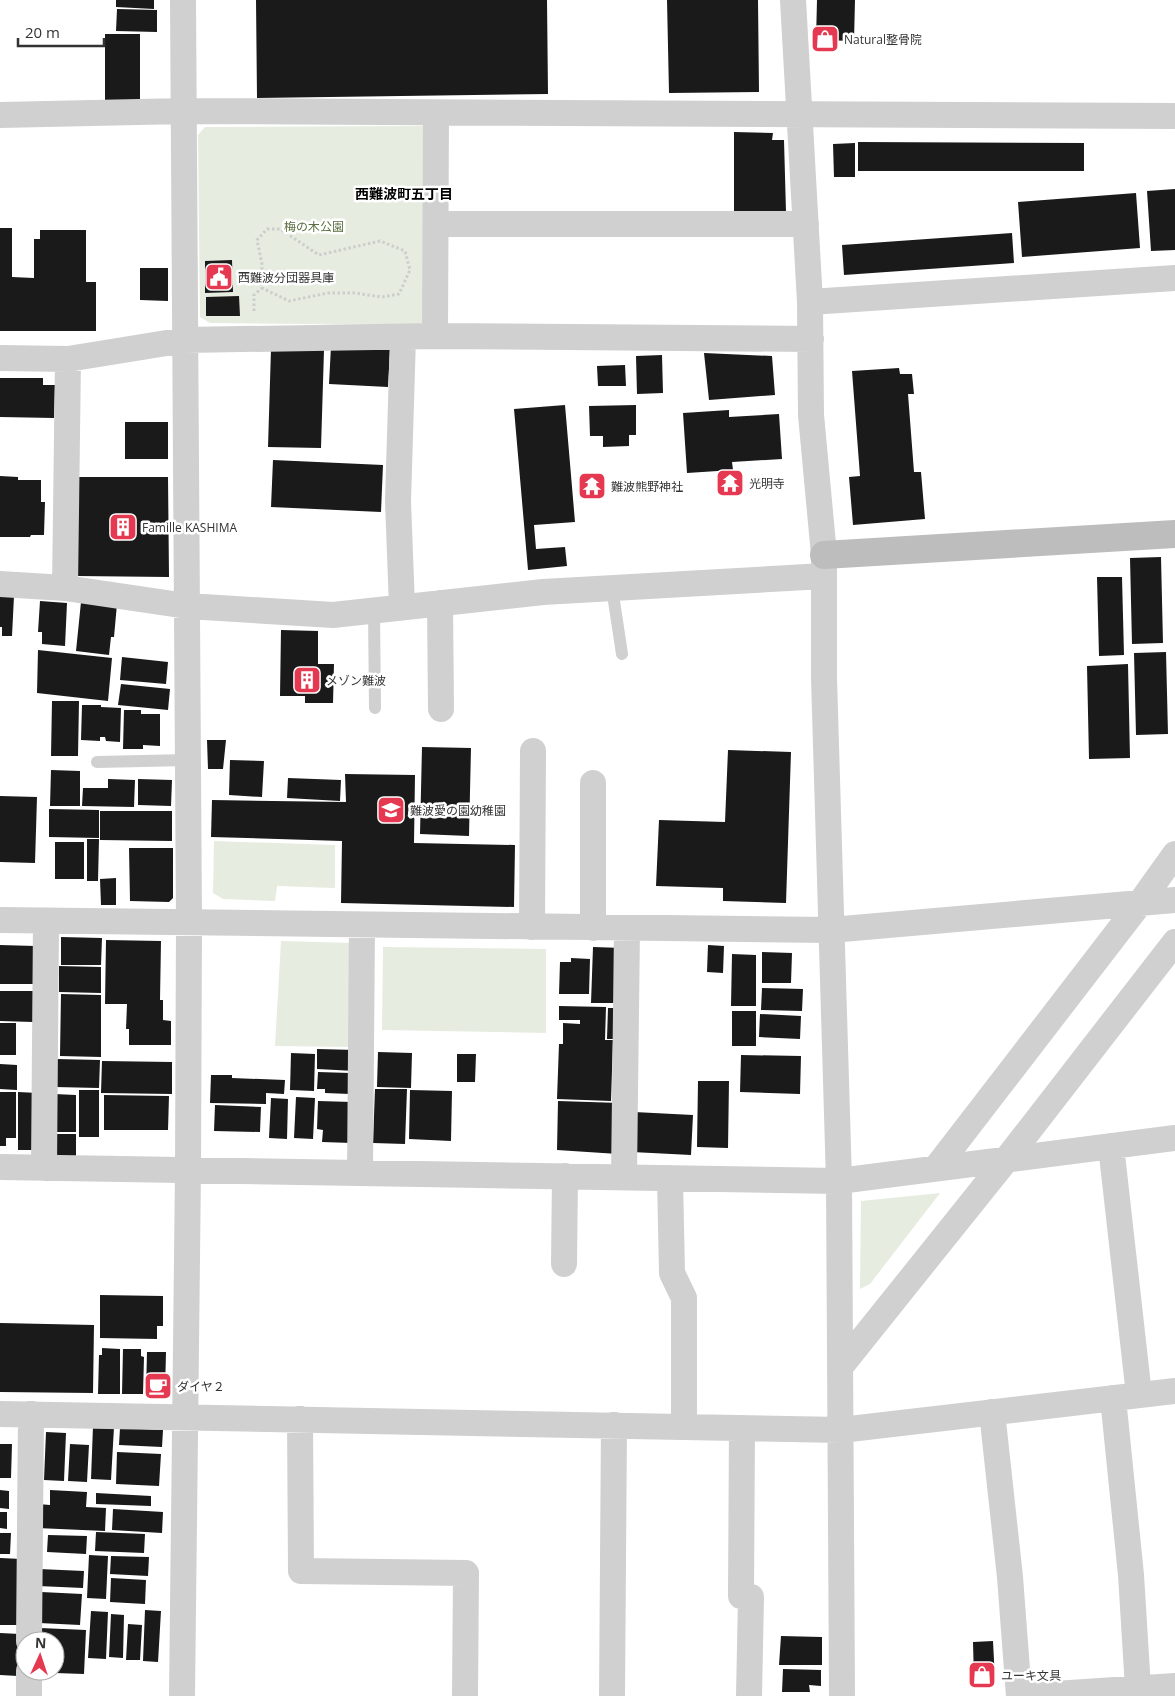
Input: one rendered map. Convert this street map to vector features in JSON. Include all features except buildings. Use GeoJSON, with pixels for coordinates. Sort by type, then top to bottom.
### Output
{"type":"FeatureCollection","features":[{"type":"Feature","properties":{"kind":"street"},"geometry":{"type":"LineString","coordinates":[[182,1696],[189,923],[183,0]]}},
{"type":"Feature","properties":{"kind":"street"},"geometry":{"type":"LineString","coordinates":[[792,0],[810,302],[811,415],[824,565],[824,678],[839,1181],[842,1696]]}},
{"type":"Feature","properties":{"kind":"street"},"geometry":{"type":"LineString","coordinates":[[0,115],[184,112],[1175,116]]}},
{"type":"Feature","properties":{"kind":"street"},"geometry":{"type":"LineString","coordinates":[[435,336],[436,113]]}},
{"type":"Feature","properties":{"kind":"street"},"geometry":{"type":"LineString","coordinates":[[436,224],[806,224]]}},
{"type":"Feature","properties":{"kind":"street"},"geometry":{"type":"LineString","coordinates":[[810,302],[1175,278]]}},
{"type":"Feature","properties":{"kind":"street"},"geometry":{"type":"LineString","coordinates":[[0,358],[68,359],[185,340],[435,336],[811,339]]}},
{"type":"Feature","properties":{"kind":"street"},"geometry":{"type":"LineString","coordinates":[[402,607],[398,501],[403,337]]}},
{"type":"Feature","properties":{"kind":"street"},"geometry":{"type":"LineString","coordinates":[[65,588],[68,359]]}},
{"type":"Feature","properties":{"kind":"street"},"geometry":{"type":"LineString","coordinates":[[0,584],[65,588],[187,606],[333,615],[543,592],[612,588],[824,565],[1175,534]]}},
{"type":"Feature","properties":{"kind":"street"},"geometry":{"type":"LineString","coordinates":[[440,604],[441,709]]}},
{"type":"Feature","properties":{"kind":"street"},"geometry":{"type":"LineString","coordinates":[[532,927],[533,751]]}},
{"type":"Feature","properties":{"kind":"street"},"geometry":{"type":"LineString","coordinates":[[593,783],[593,928]]}},
{"type":"Feature","properties":{"kind":"street"},"geometry":{"type":"LineString","coordinates":[[936,1168],[1140,903],[1175,854]]}},
{"type":"Feature","properties":{"kind":"street"},"geometry":{"type":"LineString","coordinates":[[0,920],[831,930],[1175,900]]}},
{"type":"Feature","properties":{"kind":"street"},"geometry":{"type":"LineString","coordinates":[[44,1168],[46,921]]}},
{"type":"Feature","properties":{"kind":"street"},"geometry":{"type":"LineString","coordinates":[[360,1173],[362,925]]}},
{"type":"Feature","properties":{"kind":"street"},"geometry":{"type":"LineString","coordinates":[[624,1177],[627,928]]}},
{"type":"Feature","properties":{"kind":"street"},"geometry":{"type":"LineString","coordinates":[[840,1366],[1006,1160],[1175,942]]}},
{"type":"Feature","properties":{"kind":"street"},"geometry":{"type":"LineString","coordinates":[[0,1167],[839,1181],[1175,1138]]}},
{"type":"Feature","properties":{"kind":"street"},"geometry":{"type":"LineString","coordinates":[[1111,1146],[1139,1395]]}},
{"type":"Feature","properties":{"kind":"street"},"geometry":{"type":"LineString","coordinates":[[564,1264],[565,1176]]}},
{"type":"Feature","properties":{"kind":"street"},"geometry":{"type":"LineString","coordinates":[[670,1178],[672,1273],[684,1298],[684,1427]]}},
{"type":"Feature","properties":{"kind":"street"},"geometry":{"type":"LineString","coordinates":[[0,1414],[841,1430],[1175,1391]]}},
{"type":"Feature","properties":{"kind":"street"},"geometry":{"type":"LineString","coordinates":[[1113,1398],[1131,1575],[1138,1688]]}},
{"type":"Feature","properties":{"kind":"street"},"geometry":{"type":"LineString","coordinates":[[992,1412],[1010,1578],[1019,1696]]}},
{"type":"Feature","properties":{"kind":"street"},"geometry":{"type":"LineString","coordinates":[[29,1631],[31,1414]]}},
{"type":"Feature","properties":{"kind":"street"},"geometry":{"type":"LineString","coordinates":[[300,1419],[301,1571],[466,1573],[465,1696]]}},
{"type":"Feature","properties":{"kind":"street"},"geometry":{"type":"LineString","coordinates":[[612,1696],[614,1425]]}},
{"type":"Feature","properties":{"kind":"street"},"geometry":{"type":"LineString","coordinates":[[742,1428],[741,1596],[751,1597],[749,1696]]}},
{"type":"Feature","properties":{"kind":"street"},"geometry":{"type":"LineString","coordinates":[[29,1681],[29,1696]]}},
{"type":"Feature","properties":{"kind":"street"},"geometry":{"type":"LineString","coordinates":[[1025,1696],[1175,1686]]}},
{"type":"Feature","properties":{"kind":"lane"},"geometry":{"type":"LineString","coordinates":[[612,588],[622,654]]}},
{"type":"Feature","properties":{"kind":"lane"},"geometry":{"type":"LineString","coordinates":[[374,610],[375,708]]}},
{"type":"Feature","properties":{"kind":"lane"},"geometry":{"type":"LineString","coordinates":[[97,762],[188,760]]}},
{"type":"Feature","properties":{"kind":"path"},"geometry":{"type":"LineString","coordinates":[[267,229],[280,229],[319,255],[380,241],[397,247],[405,251],[410,270],[399,294],[382,297],[354,293],[328,293],[289,301],[262,288],[262,264],[257,240],[267,229]]}},
{"type":"Feature","properties":{"kind":"green space","name":"梅の木公園"},"geometry":{"type":"Polygon","coordinates":[[[423,126],[428,317],[419,325],[210,323],[200,317],[198,135],[205,127],[423,126]]]}},
{"type":"Feature","properties":{"kind":"green space"},"geometry":{"type":"Polygon","coordinates":[[[214,841],[335,845],[335,888],[277,886],[275,901],[223,899],[213,893],[214,841]]]}},
{"type":"Feature","properties":{"kind":"green space"},"geometry":{"type":"Polygon","coordinates":[[[281,941],[354,943],[355,1047],[275,1046],[281,941]]]}},
{"type":"Feature","properties":{"kind":"green space"},"geometry":{"type":"Polygon","coordinates":[[[383,947],[546,949],[546,1033],[382,1030],[383,947]]]}},
{"type":"Feature","properties":{"kind":"green space"},"geometry":{"type":"Polygon","coordinates":[[[940,1193],[870,1284],[860,1289],[861,1201],[940,1193]]]}},
{"type":"Feature","properties":{"kind":"place","name":"Natural整骨院"},"geometry":{"type":"Point","coordinates":[825,39]}},
{"type":"Feature","properties":{"kind":"place","name":"西難波分団器具庫"},"geometry":{"type":"Point","coordinates":[219,277]}},
{"type":"Feature","properties":{"kind":"place","name":"光明寺"},"geometry":{"type":"Point","coordinates":[730,483]}},
{"type":"Feature","properties":{"kind":"place","name":"難波熊野神社"},"geometry":{"type":"Point","coordinates":[592,486]}},
{"type":"Feature","properties":{"kind":"place","name":"Famille KASHIMA"},"geometry":{"type":"Point","coordinates":[123,527]}},
{"type":"Feature","properties":{"kind":"place","name":"メゾン難波"},"geometry":{"type":"Point","coordinates":[307,680]}},
{"type":"Feature","properties":{"kind":"place","name":"難波愛の園幼稚園"},"geometry":{"type":"Point","coordinates":[391,810]}},
{"type":"Feature","properties":{"kind":"place","name":"ダイヤ２"},"geometry":{"type":"Point","coordinates":[158,1386]}},
{"type":"Feature","properties":{"kind":"place","name":"ユーキ文具"},"geometry":{"type":"Point","coordinates":[982,1675]}},
{"type":"Feature","properties":{"kind":"district","name":"西難波町五丁目"},"geometry":{"type":"Point","coordinates":[404,193]}}]}
